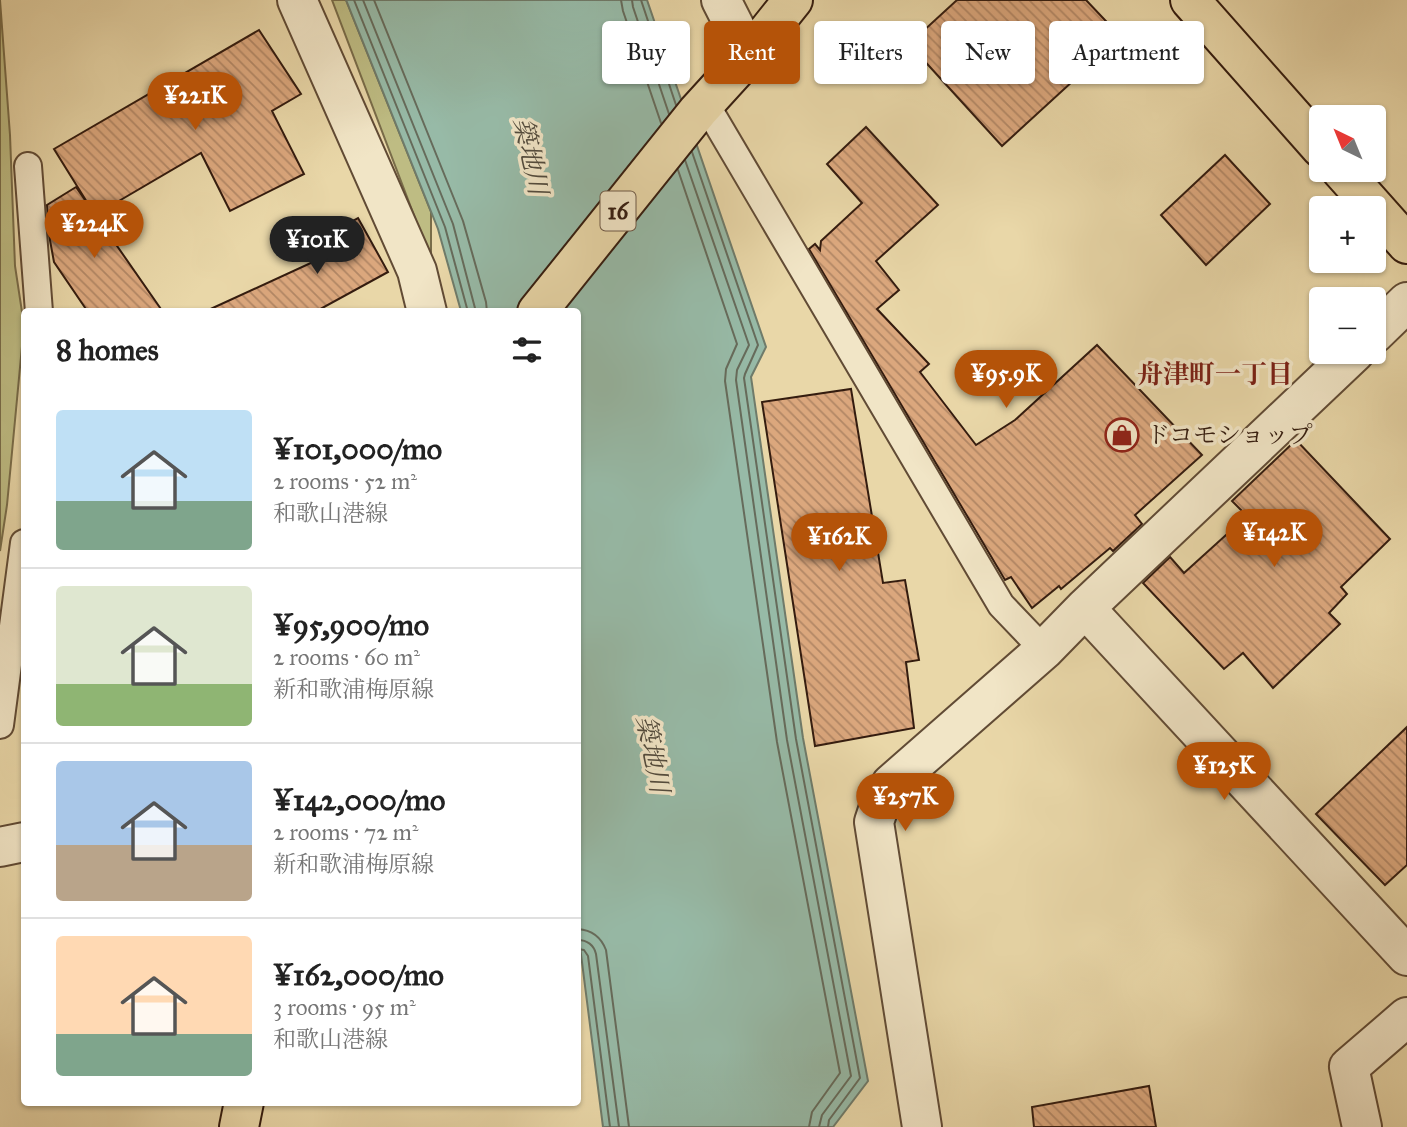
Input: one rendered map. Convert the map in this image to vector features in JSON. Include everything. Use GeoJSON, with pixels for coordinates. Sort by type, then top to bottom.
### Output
{"type":"FeatureCollection","features":[{"type":"Feature","properties":{"kind":"main road","name":"16"},"geometry":{"type":"LineString","coordinates":[[776,21],[793,0]]}},
{"type":"Feature","properties":{"kind":"main road"},"geometry":{"type":"LineString","coordinates":[[1190,0],[1309,134]]}},
{"type":"Feature","properties":{"kind":"main road","name":"16"},"geometry":{"type":"LineString","coordinates":[[540,308],[723,84]]}},
{"type":"Feature","properties":{"kind":"main road"},"geometry":{"type":"LineString","coordinates":[[1352,182],[1407,244]]}},
{"type":"Feature","properties":{"kind":"main road"},"geometry":{"type":"LineString","coordinates":[[239,1127],[243,1106]]}},
{"type":"Feature","properties":{"kind":"street"},"geometry":{"type":"LineString","coordinates":[[297,0],[416,271],[426,308]]}},
{"type":"Feature","properties":{"kind":"street"},"geometry":{"type":"LineString","coordinates":[[721,0],[732,21]]}},
{"type":"Feature","properties":{"kind":"street"},"geometry":{"type":"LineString","coordinates":[[1386,323],[1407,303]]}},
{"type":"Feature","properties":{"kind":"street"},"geometry":{"type":"LineString","coordinates":[[922,1127],[874,822],[891,783],[1044,650],[1342,364]]}},
{"type":"Feature","properties":{"kind":"street"},"geometry":{"type":"LineString","coordinates":[[1085,608],[1407,956]]}},
{"type":"Feature","properties":{"kind":"street"},"geometry":{"type":"LineString","coordinates":[[0,847],[21,843]]}},
{"type":"Feature","properties":{"kind":"street"},"geometry":{"type":"LineString","coordinates":[[1362,1127],[1349,1067],[1407,1017]]}},
{"type":"Feature","properties":{"kind":"lane"},"geometry":{"type":"LineString","coordinates":[[702,107],[1001,604],[1044,650]]}},
{"type":"Feature","properties":{"kind":"lane"},"geometry":{"type":"LineString","coordinates":[[28,166],[39,308]]}},
{"type":"Feature","properties":{"kind":"lane"},"geometry":{"type":"LineString","coordinates":[[0,725],[21,566]]}},
{"type":"Feature","properties":{"kind":"shaded area"},"geometry":{"type":"Polygon","coordinates":[[[0,0],[10,135],[15,266],[21,308],[21,357],[0,551],[0,0]]]}},
{"type":"Feature","properties":{"kind":"shaded area"},"geometry":{"type":"Polygon","coordinates":[[[332,0],[346,0],[431,212],[431,260],[332,0]]]}},
{"type":"Feature","properties":{"kind":"water","name":"築地川"},"geometry":{"type":"Polygon","coordinates":[[[346,0],[647,0],[654,21],[602,21],[602,84],[676,84],[766,347],[751,377],[803,738],[868,1081],[833,1127],[603,1127],[581,955],[581,308],[460,308],[438,229],[346,0]]]}},
{"type":"Feature","properties":{"kind":"building"},"geometry":{"type":"Polygon","coordinates":[[[957,0],[1086,0],[1106,21],[1049,21],[1049,84],[1070,84],[1002,146],[945,84],[1035,84],[1035,21],[941,21],[941,79],[927,64],[927,28],[957,0]]]}},
{"type":"Feature","properties":{"kind":"building"},"geometry":{"type":"Polygon","coordinates":[[[259,30],[301,94],[272,111],[304,174],[230,211],[201,153],[95,215],[54,149],[259,30]]]}},
{"type":"Feature","properties":{"kind":"building"},"geometry":{"type":"Polygon","coordinates":[[[866,127],[938,205],[876,261],[899,290],[877,309],[929,364],[920,372],[976,445],[1015,420],[1097,345],[1202,455],[1135,515],[1142,524],[1113,551],[1110,548],[1061,589],[1059,586],[1032,608],[1011,577],[1005,580],[809,249],[815,244],[820,250],[821,241],[862,203],[827,164],[866,127]]]}},
{"type":"Feature","properties":{"kind":"building"},"geometry":{"type":"Polygon","coordinates":[[[1225,155],[1270,204],[1206,265],[1161,215],[1225,155]]]}},
{"type":"Feature","properties":{"kind":"building"},"geometry":{"type":"Polygon","coordinates":[[[76,187],[160,308],[85,308],[54,262],[47,205],[76,187]]]}},
{"type":"Feature","properties":{"kind":"building"},"geometry":{"type":"Polygon","coordinates":[[[358,218],[388,272],[322,308],[213,308],[313,262],[305,247],[358,218]]]}},
{"type":"Feature","properties":{"kind":"building"},"geometry":{"type":"Polygon","coordinates":[[[851,389],[883,583],[905,580],[919,660],[906,662],[914,728],[815,746],[762,402],[851,389]]]}},
{"type":"Feature","properties":{"kind":"building"},"geometry":{"type":"Polygon","coordinates":[[[1296,440],[1390,539],[1341,587],[1347,594],[1329,613],[1340,624],[1273,688],[1243,653],[1224,669],[1143,583],[1170,557],[1184,573],[1247,516],[1232,501],[1296,440]]]}},
{"type":"Feature","properties":{"kind":"building"},"geometry":{"type":"Polygon","coordinates":[[[1407,727],[1407,865],[1385,885],[1316,814],[1407,727]]]}},
{"type":"Feature","properties":{"kind":"building"},"geometry":{"type":"Polygon","coordinates":[[[1149,1086],[1156,1127],[1034,1127],[1032,1107],[1149,1086]]]}},
{"type":"Feature","properties":{"kind":"place","name":"ドコモショップ"},"geometry":{"type":"Point","coordinates":[1122,435]}},
{"type":"Feature","properties":{"kind":"district","name":"舟津町一丁目"},"geometry":{"type":"Point","coordinates":[1215,374]}}]}
